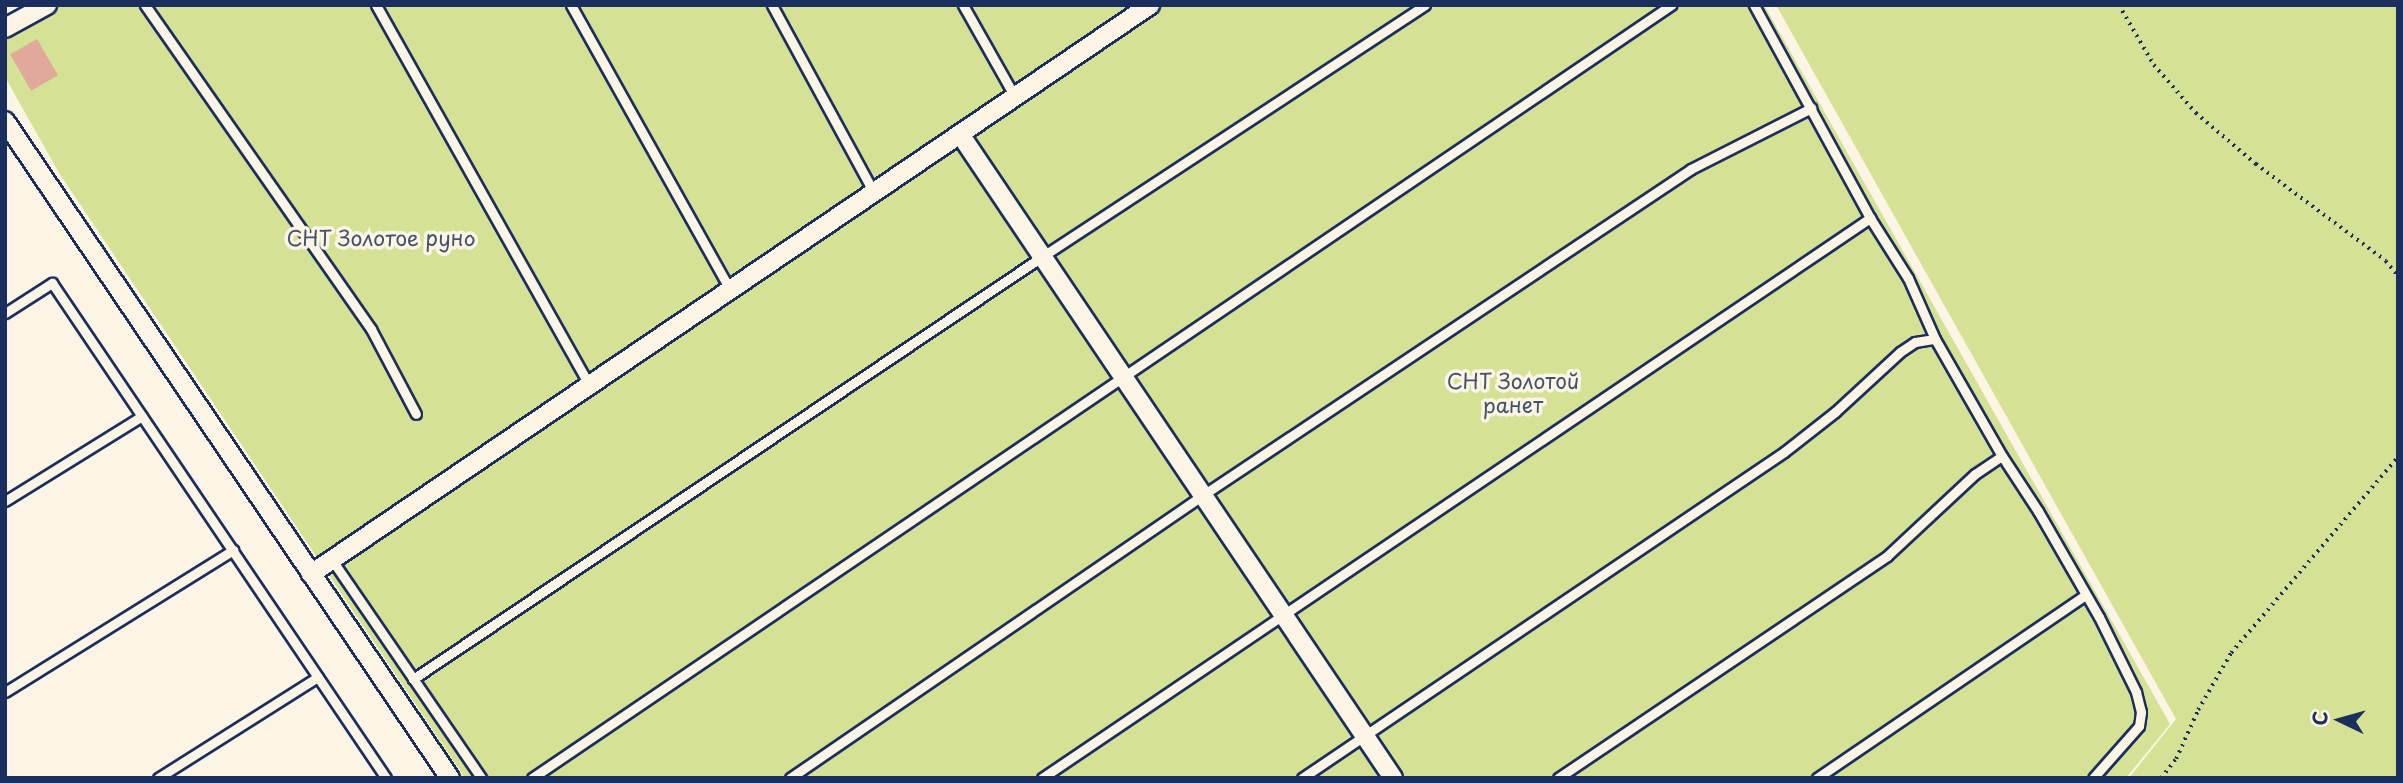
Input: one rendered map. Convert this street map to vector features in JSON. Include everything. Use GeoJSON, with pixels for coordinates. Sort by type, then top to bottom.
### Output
{"type":"FeatureCollection","features":[{"type":"Feature","properties":{"kind":"street"},"geometry":{"type":"LineString","coordinates":[[5,28],[47,5]]}},
{"type":"Feature","properties":{"kind":"street"},"geometry":{"type":"LineString","coordinates":[[311,574],[1150,5]]}},
{"type":"Feature","properties":{"kind":"street"},"geometry":{"type":"LineString","coordinates":[[5,121],[311,574],[442,775]]}},
{"type":"Feature","properties":{"kind":"street"},"geometry":{"type":"LineString","coordinates":[[960,134],[1393,778]]}},
{"type":"Feature","properties":{"kind":"lane"},"geometry":{"type":"LineString","coordinates":[[145,5],[371,329],[416,414]]}},
{"type":"Feature","properties":{"kind":"lane"},"geometry":{"type":"LineString","coordinates":[[376,5],[589,386]]}},
{"type":"Feature","properties":{"kind":"lane"},"geometry":{"type":"LineString","coordinates":[[572,5],[730,290]]}},
{"type":"Feature","properties":{"kind":"lane"},"geometry":{"type":"LineString","coordinates":[[772,5],[874,193]]}},
{"type":"Feature","properties":{"kind":"lane"},"geometry":{"type":"LineString","coordinates":[[963,5],[1015,97]]}},
{"type":"Feature","properties":{"kind":"lane"},"geometry":{"type":"LineString","coordinates":[[413,678],[1043,256],[1425,5]]}},
{"type":"Feature","properties":{"kind":"lane"},"geometry":{"type":"LineString","coordinates":[[532,778],[1671,5]]}},
{"type":"Feature","properties":{"kind":"lane"},"geometry":{"type":"LineString","coordinates":[[1754,5],[1871,218],[1908,278],[1934,339],[2001,456],[2039,511],[2084,596],[2099,617],[2136,692],[2141,712],[2139,726],[2093,778]]}},
{"type":"Feature","properties":{"kind":"lane"},"geometry":{"type":"LineString","coordinates":[[790,778],[1203,495],[1691,169],[1811,108]]}},
{"type":"Feature","properties":{"kind":"lane"},"geometry":{"type":"LineString","coordinates":[[1042,778],[1871,218]]}},
{"type":"Feature","properties":{"kind":"lane"},"geometry":{"type":"LineString","coordinates":[[5,313],[52,283],[386,778]]}},
{"type":"Feature","properties":{"kind":"lane"},"geometry":{"type":"LineString","coordinates":[[1301,778],[1784,452],[1835,412],[1900,352],[1915,342],[1934,339]]}},
{"type":"Feature","properties":{"kind":"lane"},"geometry":{"type":"LineString","coordinates":[[5,502],[142,416]]}},
{"type":"Feature","properties":{"kind":"lane"},"geometry":{"type":"LineString","coordinates":[[1559,778],[1887,556],[1975,474],[2001,456]]}},
{"type":"Feature","properties":{"kind":"lane"},"geometry":{"type":"LineString","coordinates":[[5,692],[233,550]]}},
{"type":"Feature","properties":{"kind":"lane"},"geometry":{"type":"LineString","coordinates":[[332,560],[481,778]]}},
{"type":"Feature","properties":{"kind":"lane"},"geometry":{"type":"LineString","coordinates":[[1816,778],[2084,596]]}},
{"type":"Feature","properties":{"kind":"lane"},"geometry":{"type":"LineString","coordinates":[[158,778],[318,677]]}},
{"type":"Feature","properties":{"kind":"path"},"geometry":{"type":"LineString","coordinates":[[2119,5],[2154,65],[2196,113],[2256,164],[2386,261],[2398,276]]}},
{"type":"Feature","properties":{"kind":"path"},"geometry":{"type":"LineString","coordinates":[[2161,778],[2176,759],[2198,710],[2231,653],[2398,457]]}},
{"type":"Feature","properties":{"kind":"green space","name":"СНТ Золотой ранет"},"geometry":{"type":"Polygon","coordinates":[[[30,5],[1764,5],[2170,724],[2126,778],[465,778],[59,173],[5,77],[5,18],[30,5]]]}},
{"type":"Feature","properties":{"kind":"green space"},"geometry":{"type":"Polygon","coordinates":[[[1776,5],[2398,5],[2398,778],[2129,778],[2176,719],[1776,5]]]}},
{"type":"Feature","properties":{"kind":"building"},"geometry":{"type":"Polygon","coordinates":[[[37,39],[58,75],[31,91],[10,55],[37,39]]]}},
{"type":"Feature","properties":{"kind":"park label","name":"СНТ Золотое руно"},"geometry":{"type":"Point","coordinates":[381,237]}}]}
